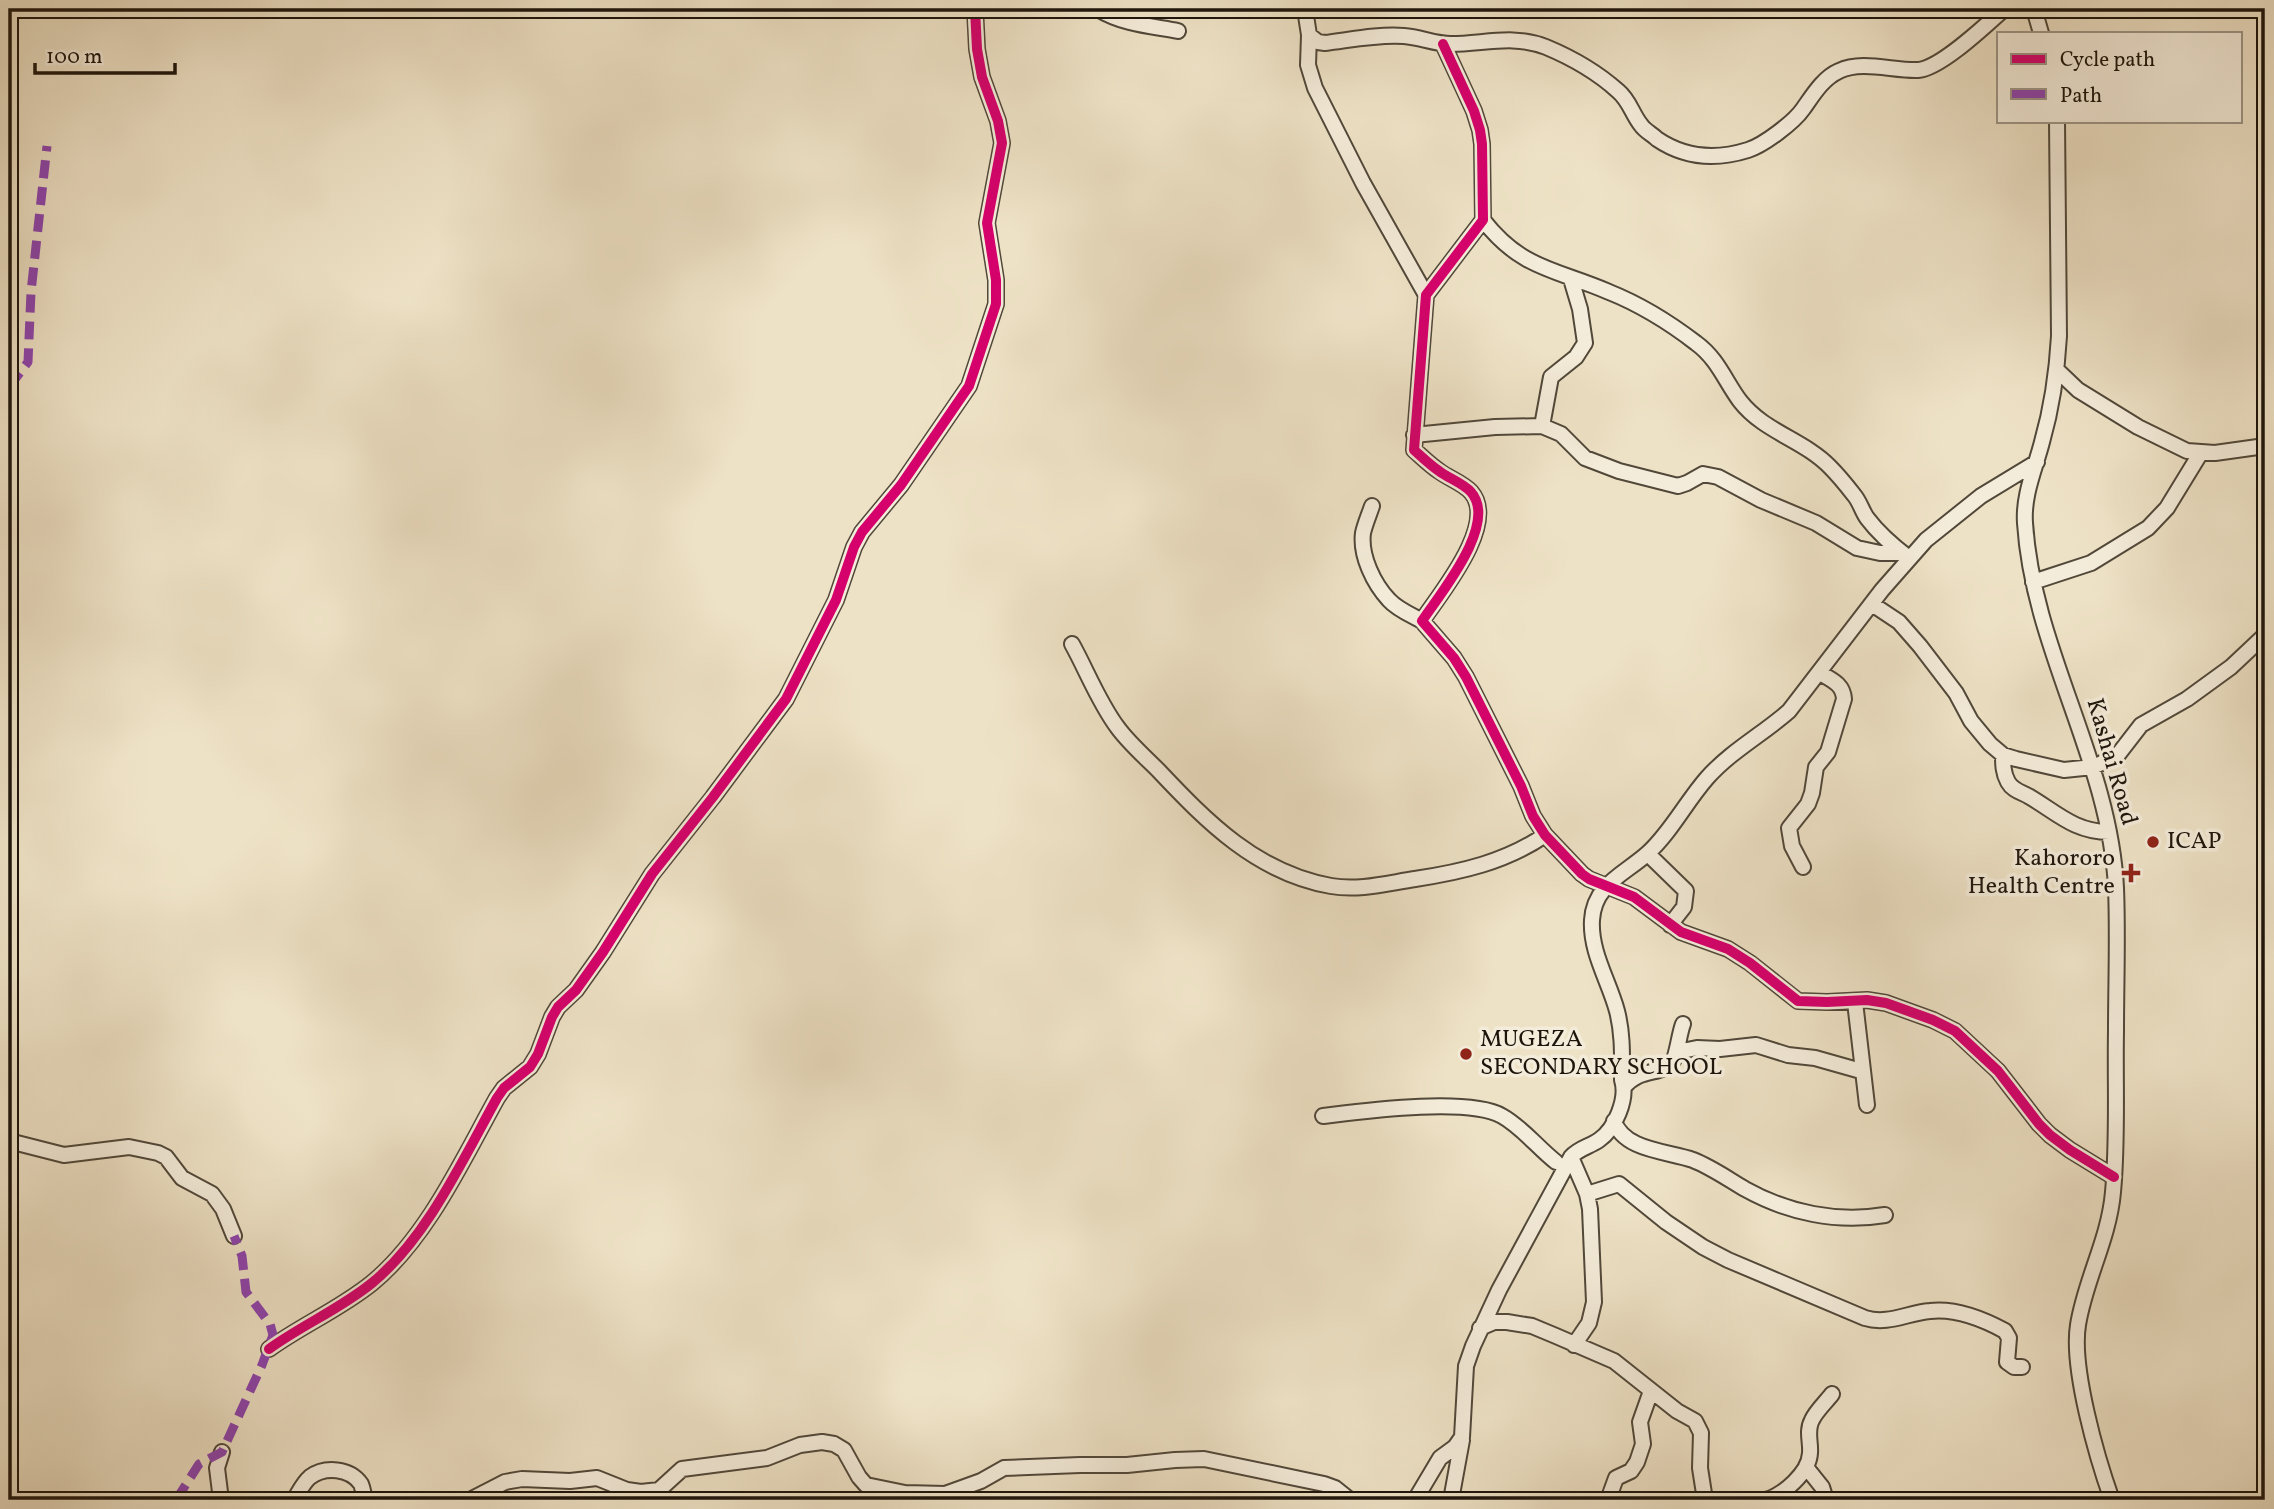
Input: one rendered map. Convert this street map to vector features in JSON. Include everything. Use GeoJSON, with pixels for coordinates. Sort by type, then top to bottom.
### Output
{"type":"FeatureCollection","features":[{"type":"Feature","properties":{"kind":"street"},"geometry":{"type":"LineString","coordinates":[[269,1349],[373,1282],[409,1243],[460,1168],[497,1098],[504,1088],[530,1067],[558,1007],[576,990],[652,874],[786,699],[836,600],[854,547],[862,532],[901,485],[969,386],[996,304],[996,280],[987,223],[1002,143],[998,121],[982,77],[977,49],[975,9]]}},
{"type":"Feature","properties":{"kind":"street"},"geometry":{"type":"LineString","coordinates":[[1098,9],[1107,15],[1132,22],[1178,31]]}},
{"type":"Feature","properties":{"kind":"street"},"geometry":{"type":"LineString","coordinates":[[1305,9],[1309,35],[1308,65],[1319,96],[1426,295]]}},
{"type":"Feature","properties":{"kind":"street"},"geometry":{"type":"LineString","coordinates":[[1309,35],[1325,43],[1391,35],[1443,44],[1515,39],[1545,46],[1590,70],[1618,91],[1631,104],[1643,129],[1679,152],[1704,157],[1748,151],[1758,146],[1802,111],[1821,85],[1840,70],[1857,67],[1917,70],[1933,65],[2004,9]]}},
{"type":"Feature","properties":{"kind":"street"},"geometry":{"type":"LineString","coordinates":[[2034,9],[2041,32]]}},
{"type":"Feature","properties":{"kind":"street"},"geometry":{"type":"LineString","coordinates":[[1443,44],[1480,130],[1483,220],[1492,232],[1536,267],[1632,302],[1696,343],[1712,357],[1740,401],[1759,420],[1830,467],[1854,495],[1871,523],[1905,555]]}},
{"type":"Feature","properties":{"kind":"street","name":"Kashai Road"},"geometry":{"type":"LineString","coordinates":[[2057,122],[2057,370],[2037,462],[2029,484],[2025,522],[2033,582],[2053,653],[2093,767],[2109,832],[2116,886],[2114,1177],[2109,1224],[2083,1302],[2077,1340],[2080,1373],[2103,1476],[2112,1500]]}},
{"type":"Feature","properties":{"kind":"street"},"geometry":{"type":"LineString","coordinates":[[1422,621],[1468,554],[1478,511],[1471,491],[1436,470],[1414,450],[1426,295],[1483,220]]}},
{"type":"Feature","properties":{"kind":"street"},"geometry":{"type":"LineString","coordinates":[[1542,426],[1551,377],[1576,357],[1585,343],[1580,309],[1571,279]]}},
{"type":"Feature","properties":{"kind":"street"},"geometry":{"type":"LineString","coordinates":[[2057,370],[2078,390],[2138,427],[2187,451],[2200,454],[2265,446]]}},
{"type":"Feature","properties":{"kind":"street"},"geometry":{"type":"LineString","coordinates":[[1414,435],[1495,427],[1542,426],[1561,434],[1585,458],[1607,467],[1678,486],[1703,474],[1718,477],[1761,500],[1816,523],[1857,548],[1905,555]]}},
{"type":"Feature","properties":{"kind":"street"},"geometry":{"type":"LineString","coordinates":[[2033,582],[2091,563],[2148,528],[2167,508],[2200,454]]}},
{"type":"Feature","properties":{"kind":"street"},"geometry":{"type":"LineString","coordinates":[[1451,1500],[1462,1437],[1466,1366],[1480,1328],[1571,1157],[1577,1150],[1598,1141],[1607,1132],[1620,1108],[1624,1087],[1622,1032],[1608,982],[1597,957],[1592,932],[1592,917],[1600,892],[1648,854],[1708,776],[1789,710],[1872,604],[1905,555],[1981,496],[2037,462]]}},
{"type":"Feature","properties":{"kind":"street"},"geometry":{"type":"LineString","coordinates":[[1372,506],[1363,533],[1364,551],[1377,585],[1391,602],[1422,621],[1454,658],[1521,786],[1533,816],[1545,835],[1582,874],[1634,897],[1681,932],[1728,949],[1798,1001],[1867,1000],[1890,1004],[1955,1031],[1998,1071],[2039,1125],[2070,1150],[2114,1177]]}},
{"type":"Feature","properties":{"kind":"street"},"geometry":{"type":"LineString","coordinates":[[1872,604],[1899,622],[1920,646],[1956,692],[1971,721],[1990,744],[2003,755],[2064,770],[2093,767],[2117,756],[2141,725],[2187,699],[2231,667],[2265,635]]}},
{"type":"Feature","properties":{"kind":"street"},"geometry":{"type":"LineString","coordinates":[[1072,644],[1118,728],[1173,786],[1226,838],[1251,855],[1296,876],[1332,887],[1357,888],[1436,876],[1474,868],[1506,857],[1545,835]]}},
{"type":"Feature","properties":{"kind":"street"},"geometry":{"type":"LineString","coordinates":[[1803,867],[1792,846],[1789,828],[1808,804],[1816,767],[1828,752],[1844,699],[1844,691],[1840,685],[1820,673]]}},
{"type":"Feature","properties":{"kind":"street"},"geometry":{"type":"LineString","coordinates":[[2003,755],[2008,783],[2017,792],[2028,796],[2059,818],[2092,832],[2109,832]]}},
{"type":"Feature","properties":{"kind":"street"},"geometry":{"type":"LineString","coordinates":[[1648,854],[1686,891],[1684,907],[1670,925]]}},
{"type":"Feature","properties":{"kind":"street"},"geometry":{"type":"LineString","coordinates":[[1855,1002],[1867,1105]]}},
{"type":"Feature","properties":{"kind":"street"},"geometry":{"type":"LineString","coordinates":[[1624,1087],[1638,1074],[1665,1067],[1673,1061],[1677,1052],[1677,1038],[1683,1024]]}},
{"type":"Feature","properties":{"kind":"street"},"geometry":{"type":"LineString","coordinates":[[1677,1052],[1697,1048],[1720,1049],[1756,1045],[1861,1071]]}},
{"type":"Feature","properties":{"kind":"street"},"geometry":{"type":"LineString","coordinates":[[1323,1116],[1405,1107],[1474,1108],[1490,1111],[1504,1117],[1556,1162]]}},
{"type":"Feature","properties":{"kind":"street"},"geometry":{"type":"LineString","coordinates":[[1614,1121],[1617,1130],[1635,1143],[1694,1161],[1777,1204],[1814,1214],[1844,1218],[1885,1214]]}},
{"type":"Feature","properties":{"kind":"street"},"geometry":{"type":"LineString","coordinates":[[9,1141],[64,1155],[129,1147],[152,1150],[166,1157],[182,1178],[212,1194],[223,1209],[234,1236]]}},
{"type":"Feature","properties":{"kind":"street"},"geometry":{"type":"LineString","coordinates":[[1571,1157],[1587,1194],[1592,1234],[1594,1302],[1589,1323],[1574,1345]]}},
{"type":"Feature","properties":{"kind":"street"},"geometry":{"type":"LineString","coordinates":[[1587,1194],[1619,1184],[1703,1247],[1865,1318],[1889,1320],[1934,1310],[1977,1318],[2005,1331],[2009,1338],[2007,1362],[2014,1367],[2022,1367]]}},
{"type":"Feature","properties":{"kind":"street"},"geometry":{"type":"LineString","coordinates":[[1480,1328],[1494,1322],[1539,1328],[1614,1361],[1677,1411],[1695,1421],[1700,1426],[1700,1468],[1705,1500]]}},
{"type":"Feature","properties":{"kind":"street"},"geometry":{"type":"LineString","coordinates":[[1608,1500],[1616,1478],[1632,1471],[1637,1462],[1643,1444],[1640,1422],[1651,1391]]}},
{"type":"Feature","properties":{"kind":"street"},"geometry":{"type":"LineString","coordinates":[[1766,1500],[1784,1491],[1806,1467],[1812,1420],[1832,1394]]}},
{"type":"Feature","properties":{"kind":"street"},"geometry":{"type":"LineString","coordinates":[[1415,1500],[1440,1458],[1455,1447],[1462,1437]]}},
{"type":"Feature","properties":{"kind":"street"},"geometry":{"type":"LineString","coordinates":[[470,1500],[505,1482],[522,1479],[570,1481],[597,1478],[627,1490],[659,1490],[682,1468],[767,1458],[800,1445],[822,1442],[834,1444],[844,1450],[866,1485],[905,1493],[945,1494],[981,1481],[1004,1468],[1127,1465],[1204,1459],[1324,1484],[1335,1488],[1350,1500]]}},
{"type":"Feature","properties":{"kind":"street"},"geometry":{"type":"LineString","coordinates":[[221,1500],[218,1468],[222,1452]]}},
{"type":"Feature","properties":{"kind":"street"},"geometry":{"type":"LineString","coordinates":[[1806,1467],[1822,1487],[1826,1500]]}},
{"type":"Feature","properties":{"kind":"street"},"geometry":{"type":"LineString","coordinates":[[294,1500],[303,1484],[313,1475],[342,1470],[354,1476],[362,1486],[365,1500]]}},
{"type":"Feature","properties":{"kind":"marked path"},"geometry":{"type":"LineString","coordinates":[[9,387],[28,362],[31,292],[47,146]]}},
{"type":"Feature","properties":{"kind":"marked path"},"geometry":{"type":"LineString","coordinates":[[176,1500],[199,1464],[222,1452],[273,1335],[270,1324],[246,1292],[242,1256],[234,1236]]}},
{"type":"Feature","properties":{"kind":"cycle path"},"geometry":{"type":"LineString","coordinates":[[269,1349],[372,1283],[392,1265],[427,1221],[497,1098],[504,1088],[530,1067],[538,1054],[558,1007],[576,990],[652,874],[786,699],[836,600],[854,547],[862,532],[901,485],[969,386],[996,304],[996,280],[987,223],[1002,143],[998,121],[982,77],[977,49],[975,9]]}},
{"type":"Feature","properties":{"kind":"cycle path"},"geometry":{"type":"LineString","coordinates":[[1443,44],[1480,130],[1483,220],[1426,295],[1414,450],[1436,469],[1471,492],[1478,506],[1478,522],[1463,559],[1422,621],[1454,658],[1466,677],[1521,786],[1533,816],[1545,835],[1589,879],[1634,897],[1681,932],[1728,949],[1798,1001],[1867,1000],[1886,1003],[1955,1031],[1998,1071],[2050,1135],[2114,1177]]}},
{"type":"Feature","properties":{"kind":"place","name":"ICAP"},"geometry":{"type":"Point","coordinates":[2153,842]}},
{"type":"Feature","properties":{"kind":"place","name":"Kahororo Health Centre"},"geometry":{"type":"Point","coordinates":[2131,873]}},
{"type":"Feature","properties":{"kind":"place","name":"MUGEZA SECONDARY SCHOOL"},"geometry":{"type":"Point","coordinates":[1466,1054]}}]}
